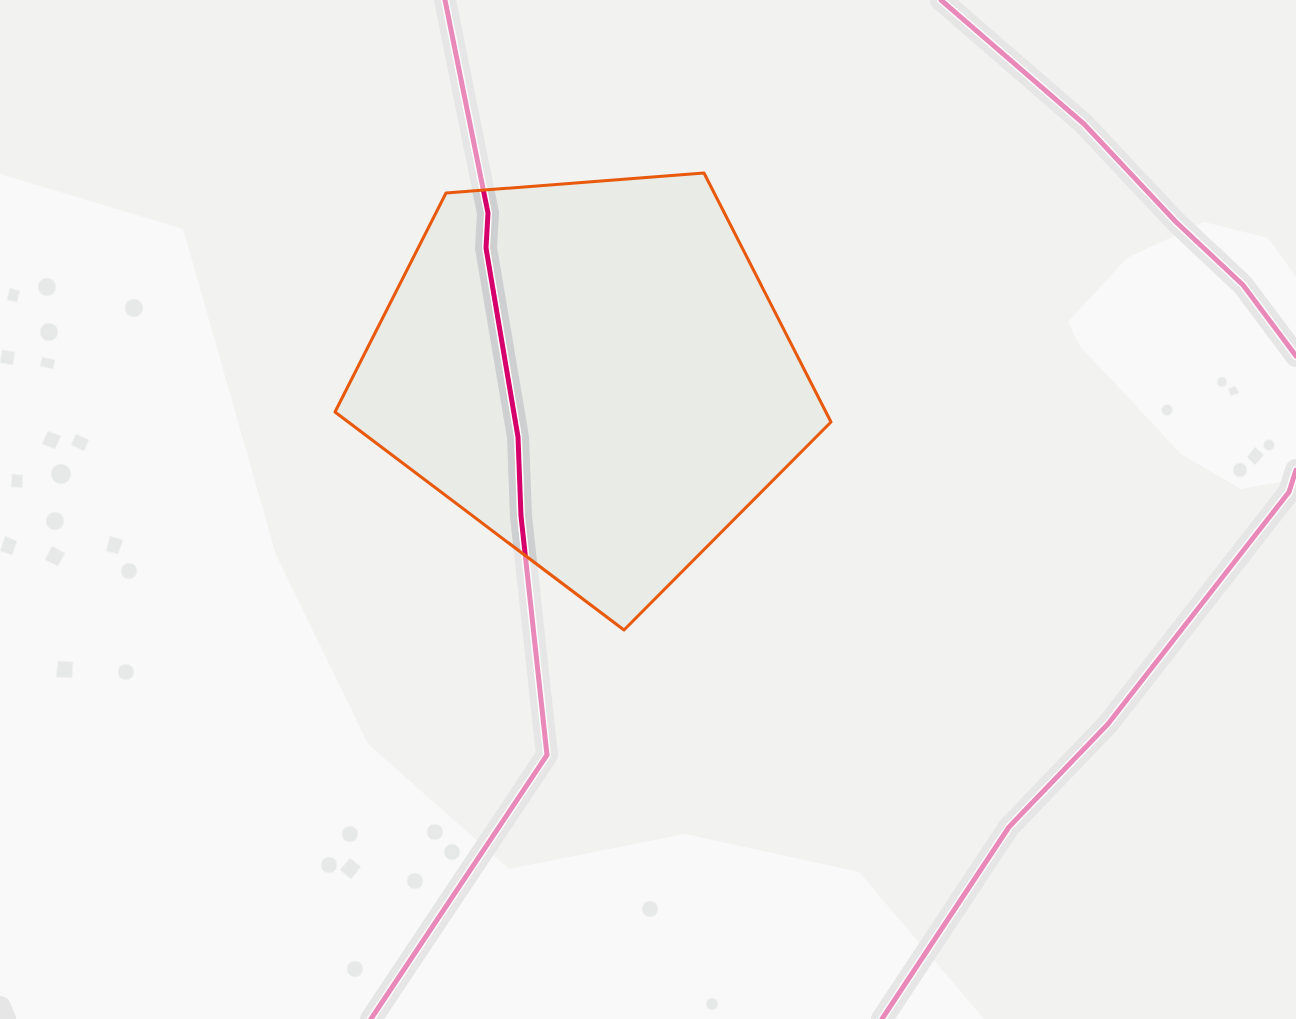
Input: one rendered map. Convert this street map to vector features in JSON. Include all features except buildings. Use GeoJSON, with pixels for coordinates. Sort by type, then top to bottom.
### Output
{"type":"FeatureCollection","features":[{"type":"Feature","properties":{"kind":"street"},"geometry":{"type":"LineString","coordinates":[[371,1019],[547,755],[521,516],[518,437],[486,248],[488,213],[444,0]]}},
{"type":"Feature","properties":{"kind":"street"},"geometry":{"type":"LineString","coordinates":[[941,0],[1084,124],[1176,222],[1244,286],[1296,356]]}},
{"type":"Feature","properties":{"kind":"street"},"geometry":{"type":"LineString","coordinates":[[882,1019],[1009,827],[1108,724],[1289,492],[1296,470]]}},
{"type":"Feature","properties":{"kind":"street"},"geometry":{"type":"LineString","coordinates":[[0,1007],[5,1019]]}},
{"type":"Feature","properties":{"kind":"highlighted area"},"geometry":{"type":"Polygon","coordinates":[[[704,173],[831,422],[624,630],[335,412],[446,193],[704,173]]]}},
{"type":"Feature","properties":{"kind":"shaded area"},"geometry":{"type":"Polygon","coordinates":[[[0,0],[1296,0],[1296,277],[1268,238],[1204,222],[1127,258],[1068,322],[1080,346],[1181,454],[1241,489],[1296,479],[1296,1019],[984,1019],[859,872],[685,834],[509,869],[368,744],[276,555],[183,229],[0,174],[0,0]]]}},
{"type":"Feature","properties":{"kind":"cycle path"},"geometry":{"type":"LineString","coordinates":[[371,1019],[547,755],[521,516],[518,437],[486,248],[488,213],[445,0]]}},
{"type":"Feature","properties":{"kind":"cycle path"},"geometry":{"type":"LineString","coordinates":[[941,0],[1084,124],[1176,222],[1243,285],[1296,356]]}},
{"type":"Feature","properties":{"kind":"cycle path"},"geometry":{"type":"LineString","coordinates":[[882,1019],[1009,827],[1108,724],[1289,492],[1296,470]]}}]}
